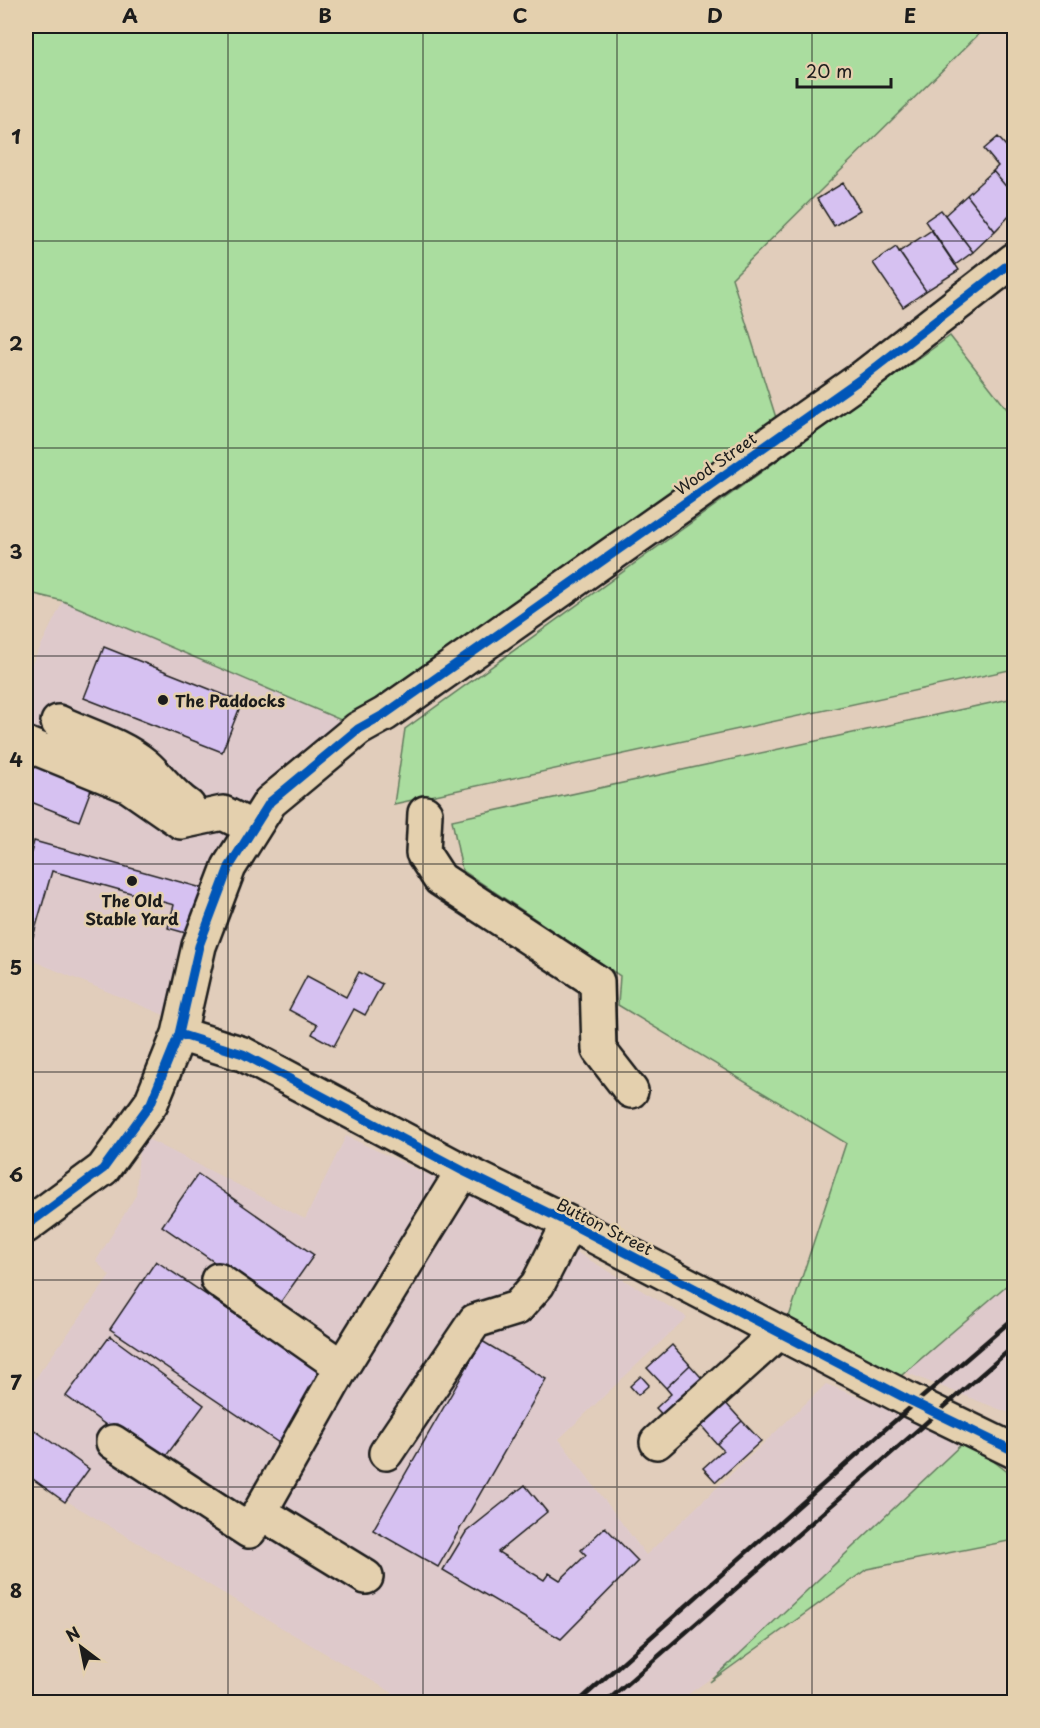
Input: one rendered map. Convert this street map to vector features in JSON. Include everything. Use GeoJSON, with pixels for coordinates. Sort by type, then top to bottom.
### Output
{"type":"FeatureCollection","features":[{"type":"Feature","properties":{"kind":"street","name":"Wood Street"},"geometry":{"type":"LineString","coordinates":[[26,1226],[104,1169],[151,1103],[179,1034],[199,946],[229,867],[270,802],[358,729],[385,714],[862,378],[1014,260]]}},
{"type":"Feature","properties":{"kind":"street"},"geometry":{"type":"LineString","coordinates":[[58,722],[125,752],[144,764],[181,801],[205,816]]}},
{"type":"Feature","properties":{"kind":"street"},"geometry":{"type":"LineString","coordinates":[[26,744],[129,786],[181,822],[223,813],[253,828]]}},
{"type":"Feature","properties":{"kind":"street"},"geometry":{"type":"LineString","coordinates":[[425,813],[423,853],[440,879],[597,982],[599,1050],[631,1090]]}},
{"type":"Feature","properties":{"kind":"street","name":"Button Street"},"geometry":{"type":"LineString","coordinates":[[179,1034],[243,1054],[463,1171],[569,1223],[907,1399],[1014,1450]]}},
{"type":"Feature","properties":{"kind":"street"},"geometry":{"type":"LineString","coordinates":[[113,1442],[249,1531],[342,1367],[463,1171]]}},
{"type":"Feature","properties":{"kind":"street"},"geometry":{"type":"LineString","coordinates":[[386,1453],[475,1321],[518,1308],[538,1284],[569,1223]]}},
{"type":"Feature","properties":{"kind":"street"},"geometry":{"type":"LineString","coordinates":[[218,1280],[342,1367]]}},
{"type":"Feature","properties":{"kind":"street"},"geometry":{"type":"LineString","coordinates":[[657,1442],[779,1332]]}},
{"type":"Feature","properties":{"kind":"street"},"geometry":{"type":"LineString","coordinates":[[260,1512],[366,1577]]}},
{"type":"Feature","properties":{"kind":"shaded area"},"geometry":{"type":"Polygon","coordinates":[[[63,601],[343,721],[253,796],[239,848],[198,947],[164,1015],[26,958],[26,841],[32,823],[26,818],[26,676],[63,601]]]}},
{"type":"Feature","properties":{"kind":"shaded area"},"geometry":{"type":"Polygon","coordinates":[[[140,1135],[305,1219],[346,1136],[511,1214],[687,1317],[559,1439],[646,1555],[826,1384],[987,1448],[867,1569],[677,1702],[408,1702],[26,1477],[26,1391],[110,1276],[96,1261],[136,1195],[140,1135]]]}},
{"type":"Feature","properties":{"kind":"shaded area"},"geometry":{"type":"Polygon","coordinates":[[[1014,1266],[1014,1415],[874,1360],[1014,1266]]]}},
{"type":"Feature","properties":{"kind":"green space"},"geometry":{"type":"Polygon","coordinates":[[[26,26],[987,26],[732,278],[777,421],[343,721],[63,601],[26,592],[26,26]]]}},
{"type":"Feature","properties":{"kind":"green space"},"geometry":{"type":"Polygon","coordinates":[[[950,336],[1014,418],[1014,669],[394,804],[405,729],[950,336]]]}},
{"type":"Feature","properties":{"kind":"green space"},"geometry":{"type":"Polygon","coordinates":[[[1014,698],[1014,1279],[896,1380],[789,1317],[846,1143],[618,1005],[620,976],[462,870],[452,820],[1014,698]]]}},
{"type":"Feature","properties":{"kind":"green space"},"geometry":{"type":"Polygon","coordinates":[[[966,1440],[1014,1477],[1014,1540],[867,1569],[710,1682],[966,1440]]]}},
{"type":"Feature","properties":{"kind":"building"},"geometry":{"type":"Polygon","coordinates":[[[998,137],[1013,154],[1014,152],[1014,196],[993,171],[998,166],[984,149],[998,137]]]}},
{"type":"Feature","properties":{"kind":"building"},"geometry":{"type":"Polygon","coordinates":[[[993,171],[1014,196],[1014,211],[995,231],[967,195],[993,171]]]}},
{"type":"Feature","properties":{"kind":"building"},"geometry":{"type":"Polygon","coordinates":[[[843,183],[860,210],[834,226],[817,199],[843,183]]]}},
{"type":"Feature","properties":{"kind":"building"},"geometry":{"type":"Polygon","coordinates":[[[967,195],[995,231],[973,252],[945,215],[967,195]]]}},
{"type":"Feature","properties":{"kind":"building"},"geometry":{"type":"Polygon","coordinates":[[[941,210],[973,252],[955,265],[925,221],[941,210]]]}},
{"type":"Feature","properties":{"kind":"building"},"geometry":{"type":"Polygon","coordinates":[[[932,230],[959,270],[926,291],[899,252],[932,230]]]}},
{"type":"Feature","properties":{"kind":"building"},"geometry":{"type":"Polygon","coordinates":[[[896,247],[926,291],[903,307],[873,263],[896,247]]]}},
{"type":"Feature","properties":{"kind":"building","name":"The Paddocks"},"geometry":{"type":"Polygon","coordinates":[[[104,647],[242,702],[222,752],[84,698],[104,647]]]}},
{"type":"Feature","properties":{"kind":"building"},"geometry":{"type":"Polygon","coordinates":[[[26,758],[93,784],[79,821],[26,800],[26,758]]]}},
{"type":"Feature","properties":{"kind":"building","name":"The Old Stable Yard"},"geometry":{"type":"Polygon","coordinates":[[[34,841],[209,890],[193,935],[168,928],[174,905],[52,871],[33,937],[26,935],[26,872],[34,841]]]}},
{"type":"Feature","properties":{"kind":"building"},"geometry":{"type":"Polygon","coordinates":[[[359,972],[382,984],[365,1015],[354,1009],[334,1046],[312,1034],[317,1025],[289,1010],[307,976],[346,997],[359,972]]]}},
{"type":"Feature","properties":{"kind":"building"},"geometry":{"type":"Polygon","coordinates":[[[198,1174],[314,1255],[278,1306],[162,1226],[198,1174]]]}},
{"type":"Feature","properties":{"kind":"building"},"geometry":{"type":"Polygon","coordinates":[[[156,1261],[325,1375],[279,1443],[110,1329],[156,1261]]]}},
{"type":"Feature","properties":{"kind":"building"},"geometry":{"type":"Polygon","coordinates":[[[110,1336],[204,1405],[160,1464],[66,1396],[110,1336]]]}},
{"type":"Feature","properties":{"kind":"building"},"geometry":{"type":"Polygon","coordinates":[[[482,1341],[546,1379],[438,1567],[373,1530],[482,1341]]]}},
{"type":"Feature","properties":{"kind":"building"},"geometry":{"type":"Polygon","coordinates":[[[672,1345],[690,1365],[666,1388],[647,1368],[672,1345]]]}},
{"type":"Feature","properties":{"kind":"building"},"geometry":{"type":"Polygon","coordinates":[[[690,1365],[709,1386],[669,1422],[656,1408],[671,1394],[666,1388],[690,1365]]]}},
{"type":"Feature","properties":{"kind":"building"},"geometry":{"type":"Polygon","coordinates":[[[641,1376],[649,1385],[638,1395],[630,1386],[641,1376]]]}},
{"type":"Feature","properties":{"kind":"building"},"geometry":{"type":"Polygon","coordinates":[[[723,1400],[742,1421],[717,1444],[699,1423],[723,1400]]]}},
{"type":"Feature","properties":{"kind":"building"},"geometry":{"type":"Polygon","coordinates":[[[742,1421],[761,1441],[716,1482],[703,1468],[723,1450],[717,1444],[742,1421]]]}},
{"type":"Feature","properties":{"kind":"building"},"geometry":{"type":"Polygon","coordinates":[[[26,1424],[89,1469],[65,1502],[26,1474],[26,1424]]]}},
{"type":"Feature","properties":{"kind":"building"},"geometry":{"type":"Polygon","coordinates":[[[525,1485],[547,1512],[498,1552],[544,1580],[549,1573],[560,1580],[586,1555],[581,1550],[605,1527],[638,1561],[561,1639],[443,1570],[466,1532],[525,1485]]]}},
{"type":"Feature","properties":{"kind":"railway"},"geometry":{"type":"LineString","coordinates":[[578,1702],[1014,1318]]}},
{"type":"Feature","properties":{"kind":"railway"},"geometry":{"type":"LineString","coordinates":[[606,1702],[1014,1346]]}},
{"type":"Feature","properties":{"kind":"cycle path"},"geometry":{"type":"LineString","coordinates":[[26,1226],[103,1169],[151,1103],[179,1034],[199,946],[229,867],[270,802],[358,729],[385,714],[862,378],[1014,260]]}},
{"type":"Feature","properties":{"kind":"cycle path"},"geometry":{"type":"LineString","coordinates":[[179,1034],[243,1054],[463,1171],[569,1223],[907,1399],[1014,1451]]}},
{"type":"Feature","properties":{"kind":"place","name":"The Paddocks"},"geometry":{"type":"Point","coordinates":[163,700]}},
{"type":"Feature","properties":{"kind":"place","name":"The Old Stable Yard"},"geometry":{"type":"Point","coordinates":[132,881]}}]}
